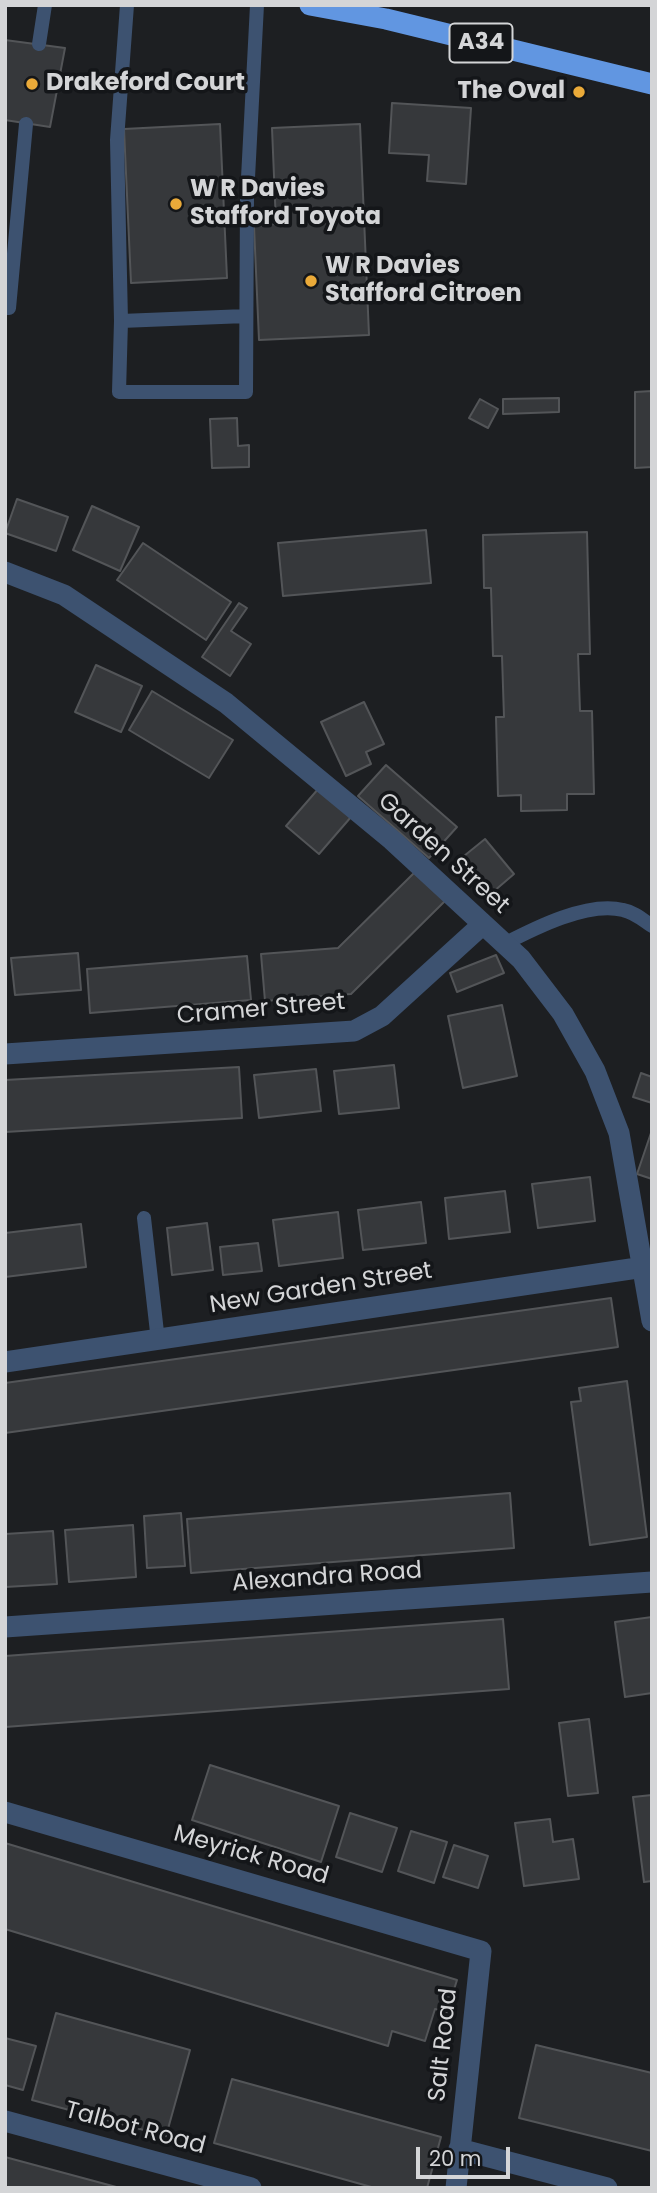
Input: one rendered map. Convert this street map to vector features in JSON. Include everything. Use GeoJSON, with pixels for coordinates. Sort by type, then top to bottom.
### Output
{"type":"FeatureCollection","features":[{"type":"Feature","properties":{"kind":"highway","name":"A34"},"geometry":{"type":"LineString","coordinates":[[310,5],[386,19],[652,84]]}},
{"type":"Feature","properties":{"kind":"street","name":"Garden Street"},"geometry":{"type":"LineString","coordinates":[[5,572],[64,595],[226,702],[392,840],[521,959],[563,1014],[594,1072],[620,1133],[652,1321]]}},
{"type":"Feature","properties":{"kind":"street","name":"Cramer Street"},"geometry":{"type":"LineString","coordinates":[[5,1055],[354,1031],[382,1017],[482,925]]}},
{"type":"Feature","properties":{"kind":"street","name":"New Garden Street"},"geometry":{"type":"LineString","coordinates":[[5,1362],[644,1267]]}},
{"type":"Feature","properties":{"kind":"street","name":"Alexandra Road"},"geometry":{"type":"LineString","coordinates":[[5,1627],[652,1582]]}},
{"type":"Feature","properties":{"kind":"street","name":"Meyrick Road"},"geometry":{"type":"LineString","coordinates":[[5,1812],[481,1951]]}},
{"type":"Feature","properties":{"kind":"street","name":"Salt Road"},"geometry":{"type":"LineString","coordinates":[[456,2188],[481,1951]]}},
{"type":"Feature","properties":{"kind":"street","name":"Talbot Road"},"geometry":{"type":"LineString","coordinates":[[5,2121],[251,2188]]}},
{"type":"Feature","properties":{"kind":"street"},"geometry":{"type":"LineString","coordinates":[[459,2148],[607,2188]]}},
{"type":"Feature","properties":{"kind":"lane"},"geometry":{"type":"LineString","coordinates":[[39,44],[45,5]]}},
{"type":"Feature","properties":{"kind":"lane"},"geometry":{"type":"LineString","coordinates":[[127,5],[117,140],[120,392],[246,392],[247,197],[257,5]]}},
{"type":"Feature","properties":{"kind":"lane"},"geometry":{"type":"LineString","coordinates":[[5,308],[9,308],[26,124]]}},
{"type":"Feature","properties":{"kind":"lane"},"geometry":{"type":"LineString","coordinates":[[121,321],[246,316]]}},
{"type":"Feature","properties":{"kind":"lane"},"geometry":{"type":"LineString","coordinates":[[504,944],[561,920],[604,908],[625,910],[652,926]]}},
{"type":"Feature","properties":{"kind":"lane"},"geometry":{"type":"LineString","coordinates":[[144,1218],[158,1341]]}},
{"type":"Feature","properties":{"kind":"building","name":"Drakeford Court"},"geometry":{"type":"Polygon","coordinates":[[[5,40],[65,48],[50,127],[5,120],[5,40]]]}},
{"type":"Feature","properties":{"kind":"building"},"geometry":{"type":"Polygon","coordinates":[[[392,103],[471,108],[466,184],[427,181],[429,155],[389,153],[392,103]]]}},
{"type":"Feature","properties":{"kind":"building","name":"W R Davies Stafford Toyota"},"geometry":{"type":"Polygon","coordinates":[[[220,124],[227,278],[131,283],[124,129],[220,124]]]}},
{"type":"Feature","properties":{"kind":"building","name":"W R Davies Stafford Citroen"},"geometry":{"type":"Polygon","coordinates":[[[360,124],[369,335],[259,340],[254,226],[276,224],[272,128],[360,124]]]}},
{"type":"Feature","properties":{"kind":"building"},"geometry":{"type":"Polygon","coordinates":[[[652,391],[652,467],[635,468],[635,392],[652,391]]]}},
{"type":"Feature","properties":{"kind":"building"},"geometry":{"type":"Polygon","coordinates":[[[559,398],[559,412],[503,414],[503,399],[559,398]]]}},
{"type":"Feature","properties":{"kind":"building"},"geometry":{"type":"Polygon","coordinates":[[[480,399],[498,409],[488,428],[469,418],[480,399]]]}},
{"type":"Feature","properties":{"kind":"building"},"geometry":{"type":"Polygon","coordinates":[[[237,418],[238,446],[249,445],[249,467],[212,468],[210,419],[237,418]]]}},
{"type":"Feature","properties":{"kind":"building"},"geometry":{"type":"Polygon","coordinates":[[[17,499],[68,517],[56,551],[5,533],[17,499]]]}},
{"type":"Feature","properties":{"kind":"building"},"geometry":{"type":"Polygon","coordinates":[[[92,506],[139,527],[120,571],[73,550],[92,506]]]}},
{"type":"Feature","properties":{"kind":"building"},"geometry":{"type":"Polygon","coordinates":[[[426,530],[431,583],[283,596],[278,543],[426,530]]]}},
{"type":"Feature","properties":{"kind":"building"},"geometry":{"type":"Polygon","coordinates":[[[587,532],[590,654],[578,654],[580,711],[592,711],[594,794],[567,794],[567,810],[521,811],[521,795],[498,796],[496,717],[504,717],[502,656],[493,656],[491,588],[484,588],[483,535],[587,532]]]}},
{"type":"Feature","properties":{"kind":"building"},"geometry":{"type":"Polygon","coordinates":[[[143,543],[231,602],[206,640],[117,580],[143,543]]]}},
{"type":"Feature","properties":{"kind":"building"},"geometry":{"type":"Polygon","coordinates":[[[239,603],[247,608],[231,631],[251,644],[230,676],[202,657],[239,603]]]}},
{"type":"Feature","properties":{"kind":"building"},"geometry":{"type":"Polygon","coordinates":[[[96,665],[142,686],[121,732],[75,712],[96,665]]]}},
{"type":"Feature","properties":{"kind":"building"},"geometry":{"type":"Polygon","coordinates":[[[152,691],[233,740],[209,778],[129,730],[152,691]]]}},
{"type":"Feature","properties":{"kind":"building"},"geometry":{"type":"Polygon","coordinates":[[[364,702],[384,744],[366,752],[371,764],[346,776],[321,722],[364,702]]]}},
{"type":"Feature","properties":{"kind":"building"},"geometry":{"type":"Polygon","coordinates":[[[386,765],[457,827],[429,858],[358,796],[386,765]]]}},
{"type":"Feature","properties":{"kind":"building"},"geometry":{"type":"Polygon","coordinates":[[[319,788],[351,817],[319,854],[286,826],[319,788]]]}},
{"type":"Feature","properties":{"kind":"building"},"geometry":{"type":"Polygon","coordinates":[[[485,839],[514,874],[493,892],[464,856],[485,839]]]}},
{"type":"Feature","properties":{"kind":"building"},"geometry":{"type":"Polygon","coordinates":[[[416,871],[445,901],[351,994],[265,1001],[261,954],[338,948],[416,871]]]}},
{"type":"Feature","properties":{"kind":"building"},"geometry":{"type":"Polygon","coordinates":[[[78,953],[81,990],[15,995],[11,958],[78,953]]]}},
{"type":"Feature","properties":{"kind":"building"},"geometry":{"type":"Polygon","coordinates":[[[496,955],[504,973],[457,992],[450,973],[496,955]]]}},
{"type":"Feature","properties":{"kind":"building"},"geometry":{"type":"Polygon","coordinates":[[[247,956],[251,1000],[90,1013],[87,969],[247,956]]]}},
{"type":"Feature","properties":{"kind":"building"},"geometry":{"type":"Polygon","coordinates":[[[502,1005],[517,1076],[463,1088],[448,1016],[502,1005]]]}},
{"type":"Feature","properties":{"kind":"building"},"geometry":{"type":"Polygon","coordinates":[[[394,1065],[399,1108],[339,1114],[334,1071],[394,1065]]]}},
{"type":"Feature","properties":{"kind":"building"},"geometry":{"type":"Polygon","coordinates":[[[239,1067],[242,1118],[5,1132],[5,1080],[239,1067]]]}},
{"type":"Feature","properties":{"kind":"building"},"geometry":{"type":"Polygon","coordinates":[[[316,1069],[321,1111],[259,1118],[254,1075],[316,1069]]]}},
{"type":"Feature","properties":{"kind":"building"},"geometry":{"type":"Polygon","coordinates":[[[641,1073],[652,1077],[652,1103],[633,1097],[641,1073]]]}},
{"type":"Feature","properties":{"kind":"building"},"geometry":{"type":"Polygon","coordinates":[[[652,1130],[652,1179],[637,1174],[652,1130]]]}},
{"type":"Feature","properties":{"kind":"building"},"geometry":{"type":"Polygon","coordinates":[[[590,1177],[595,1221],[538,1228],[532,1184],[590,1177]]]}},
{"type":"Feature","properties":{"kind":"building"},"geometry":{"type":"Polygon","coordinates":[[[505,1191],[510,1232],[449,1239],[445,1198],[505,1191]]]}},
{"type":"Feature","properties":{"kind":"building"},"geometry":{"type":"Polygon","coordinates":[[[421,1202],[426,1243],[363,1250],[358,1210],[421,1202]]]}},
{"type":"Feature","properties":{"kind":"building"},"geometry":{"type":"Polygon","coordinates":[[[338,1212],[343,1258],[279,1266],[273,1220],[338,1212]]]}},
{"type":"Feature","properties":{"kind":"building"},"geometry":{"type":"Polygon","coordinates":[[[207,1223],[213,1270],[172,1275],[167,1228],[207,1223]]]}},
{"type":"Feature","properties":{"kind":"building"},"geometry":{"type":"Polygon","coordinates":[[[81,1224],[86,1267],[5,1277],[5,1233],[81,1224]]]}},
{"type":"Feature","properties":{"kind":"building"},"geometry":{"type":"Polygon","coordinates":[[[258,1243],[262,1271],[223,1275],[220,1247],[258,1243]]]}},
{"type":"Feature","properties":{"kind":"building"},"geometry":{"type":"Polygon","coordinates":[[[611,1298],[618,1347],[5,1433],[5,1383],[611,1298]]]}},
{"type":"Feature","properties":{"kind":"building"},"geometry":{"type":"Polygon","coordinates":[[[627,1381],[647,1537],[590,1545],[571,1402],[581,1401],[579,1388],[627,1381]]]}},
{"type":"Feature","properties":{"kind":"building"},"geometry":{"type":"Polygon","coordinates":[[[510,1493],[514,1548],[191,1573],[187,1519],[510,1493]]]}},
{"type":"Feature","properties":{"kind":"building"},"geometry":{"type":"Polygon","coordinates":[[[181,1513],[185,1566],[147,1568],[144,1516],[181,1513]]]}},
{"type":"Feature","properties":{"kind":"building"},"geometry":{"type":"Polygon","coordinates":[[[133,1525],[136,1577],[69,1582],[65,1530],[133,1525]]]}},
{"type":"Feature","properties":{"kind":"building"},"geometry":{"type":"Polygon","coordinates":[[[53,1531],[57,1584],[5,1587],[5,1534],[53,1531]]]}},
{"type":"Feature","properties":{"kind":"building"},"geometry":{"type":"Polygon","coordinates":[[[652,1617],[652,1693],[625,1697],[615,1622],[652,1617]]]}},
{"type":"Feature","properties":{"kind":"building"},"geometry":{"type":"Polygon","coordinates":[[[503,1619],[509,1689],[5,1727],[5,1656],[503,1619]]]}},
{"type":"Feature","properties":{"kind":"building"},"geometry":{"type":"Polygon","coordinates":[[[589,1719],[598,1793],[568,1796],[559,1723],[589,1719]]]}},
{"type":"Feature","properties":{"kind":"building"},"geometry":{"type":"Polygon","coordinates":[[[210,1765],[339,1806],[321,1862],[192,1820],[210,1765]]]}},
{"type":"Feature","properties":{"kind":"building"},"geometry":{"type":"Polygon","coordinates":[[[652,1795],[652,1881],[644,1882],[633,1797],[652,1795]]]}},
{"type":"Feature","properties":{"kind":"building"},"geometry":{"type":"Polygon","coordinates":[[[350,1813],[397,1828],[382,1872],[336,1857],[350,1813]]]}},
{"type":"Feature","properties":{"kind":"building"},"geometry":{"type":"Polygon","coordinates":[[[550,1819],[553,1842],[573,1839],[579,1879],[524,1886],[515,1823],[550,1819]]]}},
{"type":"Feature","properties":{"kind":"building"},"geometry":{"type":"Polygon","coordinates":[[[411,1831],[447,1842],[434,1883],[398,1871],[411,1831]]]}},
{"type":"Feature","properties":{"kind":"building"},"geometry":{"type":"Polygon","coordinates":[[[5,1843],[457,1980],[447,2012],[435,2009],[425,2041],[392,2031],[388,2046],[5,1929],[5,1843]]]}},
{"type":"Feature","properties":{"kind":"building"},"geometry":{"type":"Polygon","coordinates":[[[454,1845],[488,1856],[478,1888],[443,1877],[454,1845]]]}},
{"type":"Feature","properties":{"kind":"building"},"geometry":{"type":"Polygon","coordinates":[[[56,2013],[190,2050],[166,2136],[32,2100],[56,2013]]]}},
{"type":"Feature","properties":{"kind":"building"},"geometry":{"type":"Polygon","coordinates":[[[5,2038],[36,2046],[23,2090],[5,2085],[5,2038]]]}},
{"type":"Feature","properties":{"kind":"building"},"geometry":{"type":"Polygon","coordinates":[[[536,2045],[652,2073],[652,2151],[519,2118],[536,2045]]]}},
{"type":"Feature","properties":{"kind":"building"},"geometry":{"type":"Polygon","coordinates":[[[232,2079],[441,2137],[427,2188],[375,2188],[214,2143],[232,2079]]]}},
{"type":"Feature","properties":{"kind":"building"},"geometry":{"type":"Polygon","coordinates":[[[5,2157],[120,2188],[5,2188],[5,2157]]]}},
{"type":"Feature","properties":{"kind":"place","name":"Drakeford Court"},"geometry":{"type":"Point","coordinates":[32,84]}},
{"type":"Feature","properties":{"kind":"place","name":"The Oval"},"geometry":{"type":"Point","coordinates":[579,92]}},
{"type":"Feature","properties":{"kind":"place","name":"W R Davies Stafford Toyota"},"geometry":{"type":"Point","coordinates":[176,204]}},
{"type":"Feature","properties":{"kind":"place","name":"W R Davies Stafford Citroen"},"geometry":{"type":"Point","coordinates":[311,281]}}]}
